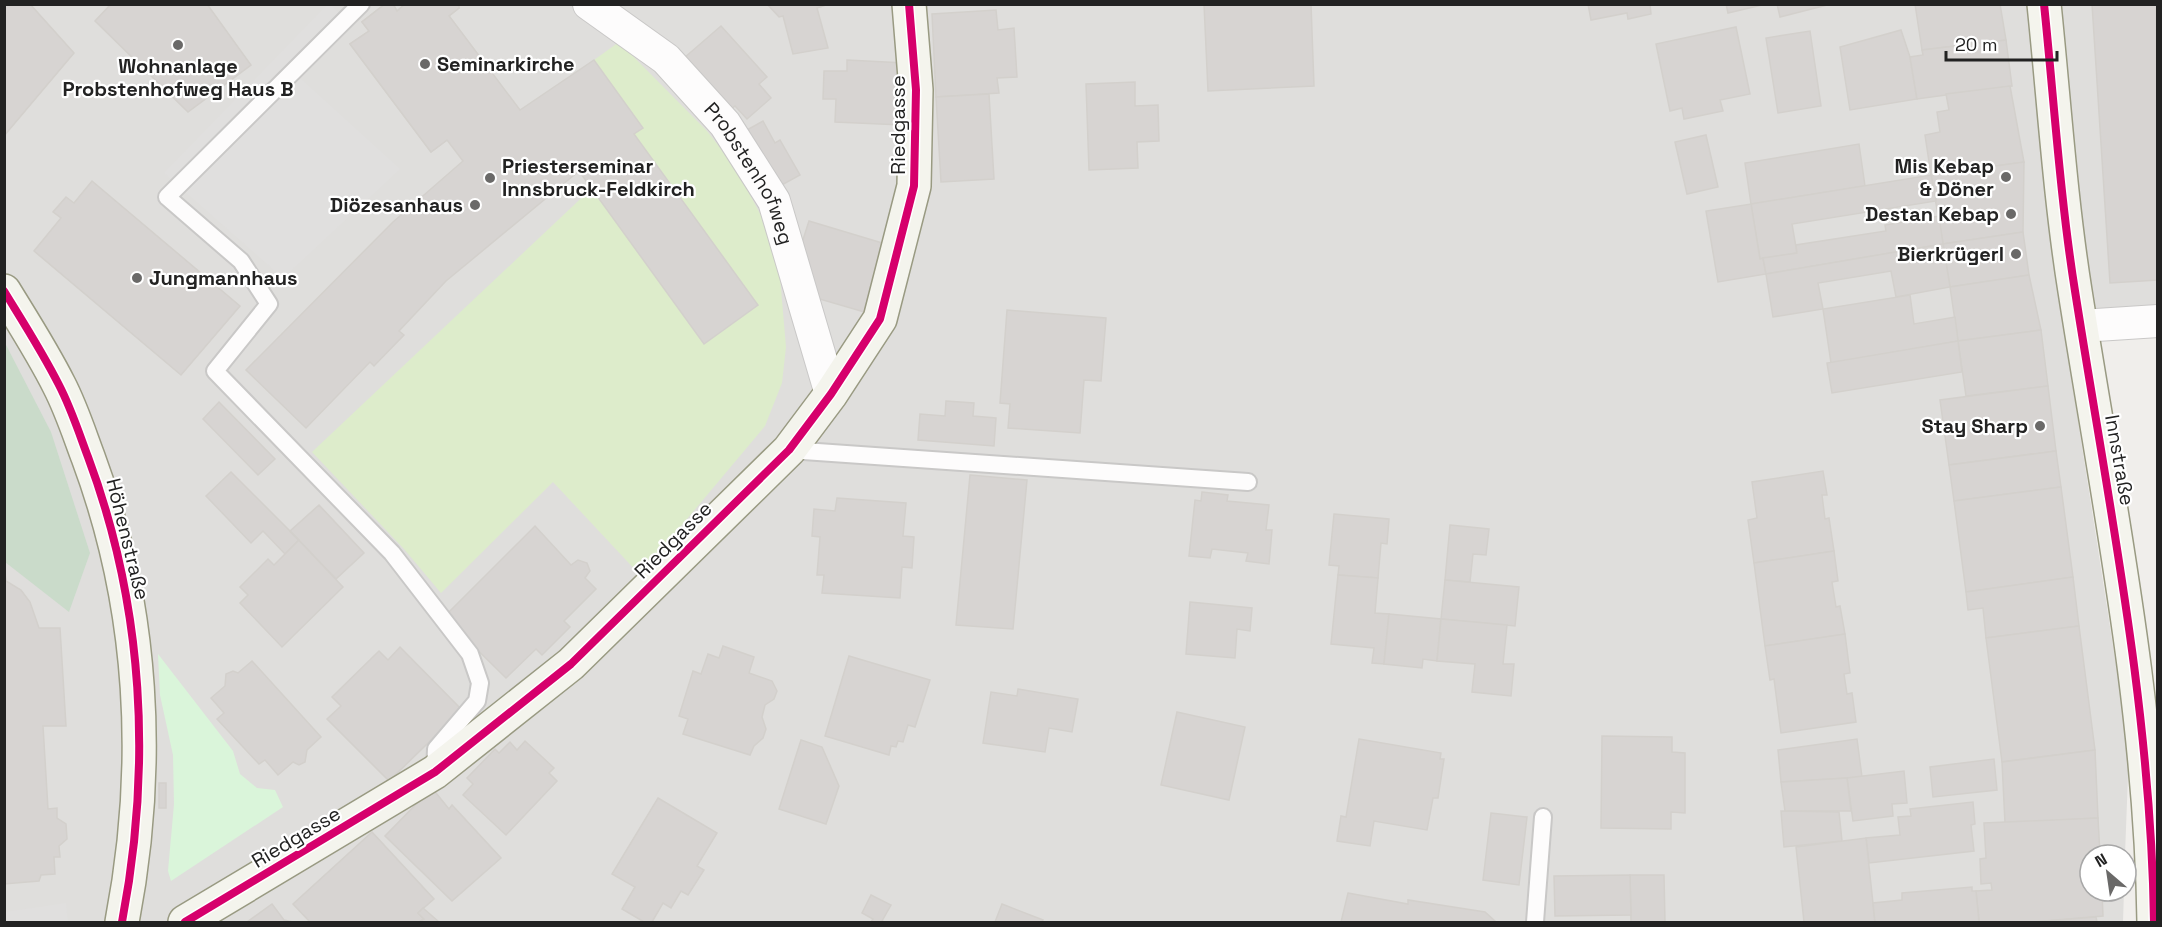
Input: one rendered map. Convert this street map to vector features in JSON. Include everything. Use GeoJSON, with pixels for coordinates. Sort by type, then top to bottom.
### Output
{"type":"FeatureCollection","features":[{"type":"Feature","properties":{"kind":"street","name":"Probstenhofweg"},"geometry":{"type":"LineString","coordinates":[[589,4],[666,59],[725,124],[774,201],[831,394]]}},
{"type":"Feature","properties":{"kind":"street","name":"Riedgasse"},"geometry":{"type":"LineString","coordinates":[[185,922],[435,772],[571,664],[789,450],[831,394],[880,319],[914,186],[916,90],[909,4]]}},
{"type":"Feature","properties":{"kind":"street","name":"Innstraße"},"geometry":{"type":"LineString","coordinates":[[2044,4],[2081,326],[2112,505],[2142,715],[2153,837],[2154,922]]}},
{"type":"Feature","properties":{"kind":"street","name":"Höhenstraße"},"geometry":{"type":"LineString","coordinates":[[4,291],[55,377],[75,419],[107,512],[128,604],[136,669],[140,773],[131,873],[122,922]]}},
{"type":"Feature","properties":{"kind":"street"},"geometry":{"type":"LineString","coordinates":[[2081,326],[2157,321]]}},
{"type":"Feature","properties":{"kind":"lane"},"geometry":{"type":"LineString","coordinates":[[361,4],[167,197],[241,261],[269,304],[214,371],[392,553],[470,654],[480,683],[477,701],[436,749],[435,772]]}},
{"type":"Feature","properties":{"kind":"lane"},"geometry":{"type":"LineString","coordinates":[[789,450],[1248,482]]}},
{"type":"Feature","properties":{"kind":"lane"},"geometry":{"type":"LineString","coordinates":[[1535,922],[1543,817]]}},
{"type":"Feature","properties":{"kind":"shaded area"},"geometry":{"type":"Polygon","coordinates":[[[5,5],[2157,5],[2157,315],[2063,324],[2129,749],[2125,843],[2078,843],[2078,903],[2124,903],[2123,922],[5,922],[5,5]]]}},
{"type":"Feature","properties":{"kind":"shaded area"},"geometry":{"type":"Polygon","coordinates":[[[327,5],[331,5],[341,15],[290,69],[400,169],[283,278],[164,173],[327,5]]]}},
{"type":"Feature","properties":{"kind":"shaded area"},"geometry":{"type":"Polygon","coordinates":[[[66,903],[68,922],[5,922],[5,912],[66,903]]]}},
{"type":"Feature","properties":{"kind":"green space"},"geometry":{"type":"Polygon","coordinates":[[[619,42],[707,131],[736,168],[766,225],[780,277],[786,347],[782,383],[765,426],[640,575],[553,482],[441,593],[404,549],[312,452],[592,188],[703,343],[757,305],[634,134],[643,128],[594,60],[619,42]]]}},
{"type":"Feature","properties":{"kind":"green space"},"geometry":{"type":"Polygon","coordinates":[[[4,341],[51,432],[90,553],[69,612],[5,562],[4,341]]]}},
{"type":"Feature","properties":{"kind":"green space"},"geometry":{"type":"Polygon","coordinates":[[[158,654],[233,751],[240,774],[257,788],[275,790],[283,807],[171,881],[168,871],[174,804],[173,755],[160,695],[158,654]]]}},
{"type":"Feature","properties":{"kind":"building"},"geometry":{"type":"Polygon","coordinates":[[[8,4],[30,4],[74,53],[4,136],[4,7],[8,4]]]}},
{"type":"Feature","properties":{"kind":"building","name":"Wohnanlage Probstenhofweg Haus B"},"geometry":{"type":"Polygon","coordinates":[[[111,4],[207,4],[251,65],[188,112],[95,21],[111,4]]]}},
{"type":"Feature","properties":{"kind":"building","name":"Seminarkirche"},"geometry":{"type":"Polygon","coordinates":[[[385,4],[393,4],[397,11],[405,4],[456,4],[459,8],[449,16],[500,84],[459,114],[467,125],[431,152],[350,44],[369,31],[362,22],[385,4]]]}},
{"type":"Feature","properties":{"kind":"building","name":"Diözesanhaus"},"geometry":{"type":"Polygon","coordinates":[[[385,4],[393,4],[397,11],[405,4],[459,4],[459,8],[449,16],[520,110],[594,60],[643,128],[634,134],[758,305],[704,344],[579,171],[446,281],[399,331],[404,335],[374,366],[370,362],[306,428],[246,370],[393,222],[463,161],[447,140],[431,152],[350,44],[369,31],[362,22],[385,4]]]}},
{"type":"Feature","properties":{"kind":"building"},"geometry":{"type":"Polygon","coordinates":[[[767,4],[829,4],[817,8],[828,48],[793,54],[783,16],[779,17],[767,4]]]}},
{"type":"Feature","properties":{"kind":"building"},"geometry":{"type":"Polygon","coordinates":[[[1204,4],[1311,4],[1314,86],[1208,91],[1204,4]]]}},
{"type":"Feature","properties":{"kind":"building"},"geometry":{"type":"Polygon","coordinates":[[[1588,4],[1650,4],[1651,14],[1628,19],[1627,13],[1591,20],[1588,4]]]}},
{"type":"Feature","properties":{"kind":"building"},"geometry":{"type":"Polygon","coordinates":[[[1726,4],[1766,4],[1728,13],[1726,4]]]}},
{"type":"Feature","properties":{"kind":"building"},"geometry":{"type":"Polygon","coordinates":[[[1777,4],[1831,4],[1780,17],[1777,4]]]}},
{"type":"Feature","properties":{"kind":"building"},"geometry":{"type":"Polygon","coordinates":[[[1915,4],[2000,4],[2006,40],[1922,50],[1915,4]]]}},
{"type":"Feature","properties":{"kind":"building"},"geometry":{"type":"Polygon","coordinates":[[[2092,4],[2156,4],[2158,280],[2110,283],[2092,4]]]}},
{"type":"Feature","properties":{"kind":"building"},"geometry":{"type":"Polygon","coordinates":[[[996,10],[998,30],[1014,28],[1017,77],[997,78],[999,93],[936,97],[932,14],[996,10]]]}},
{"type":"Feature","properties":{"kind":"building"},"geometry":{"type":"Polygon","coordinates":[[[721,26],[767,77],[759,84],[771,98],[747,119],[735,106],[730,110],[684,58],[721,26]]]}},
{"type":"Feature","properties":{"kind":"building"},"geometry":{"type":"Polygon","coordinates":[[[1736,27],[1750,94],[1720,100],[1723,111],[1684,119],[1682,108],[1670,111],[1656,44],[1736,27]]]}},
{"type":"Feature","properties":{"kind":"building"},"geometry":{"type":"Polygon","coordinates":[[[1901,30],[1910,57],[1917,99],[1850,110],[1840,47],[1901,30]]]}},
{"type":"Feature","properties":{"kind":"building"},"geometry":{"type":"Polygon","coordinates":[[[1810,31],[1821,106],[1778,113],[1766,38],[1810,31]]]}},
{"type":"Feature","properties":{"kind":"building"},"geometry":{"type":"Polygon","coordinates":[[[2006,40],[2012,86],[1917,99],[1910,57],[1923,55],[1922,50],[2006,40]]]}},
{"type":"Feature","properties":{"kind":"building"},"geometry":{"type":"Polygon","coordinates":[[[847,60],[905,63],[902,125],[835,122],[836,99],[823,99],[824,71],[847,71],[847,60]]]}},
{"type":"Feature","properties":{"kind":"building"},"geometry":{"type":"Polygon","coordinates":[[[1135,82],[1135,106],[1158,105],[1159,141],[1137,142],[1138,168],[1089,170],[1086,84],[1135,82]]]}},
{"type":"Feature","properties":{"kind":"building"},"geometry":{"type":"Polygon","coordinates":[[[2010,86],[2024,162],[1931,175],[1925,135],[1940,132],[1937,112],[1949,110],[1946,94],[2010,86]]]}},
{"type":"Feature","properties":{"kind":"building"},"geometry":{"type":"Polygon","coordinates":[[[989,94],[994,179],[941,182],[936,97],[989,94]]]}},
{"type":"Feature","properties":{"kind":"building"},"geometry":{"type":"Polygon","coordinates":[[[763,121],[775,143],[780,140],[800,175],[780,186],[761,151],[757,153],[745,131],[763,121]]]}},
{"type":"Feature","properties":{"kind":"building"},"geometry":{"type":"Polygon","coordinates":[[[1706,135],[1718,187],[1687,194],[1675,142],[1706,135]]]}},
{"type":"Feature","properties":{"kind":"building"},"geometry":{"type":"Polygon","coordinates":[[[1859,144],[1865,186],[1751,204],[1745,163],[1859,144]]]}},
{"type":"Feature","properties":{"kind":"building"},"geometry":{"type":"Polygon","coordinates":[[[2024,162],[2023,232],[1943,244],[1931,175],[2024,162]]]}},
{"type":"Feature","properties":{"kind":"building"},"geometry":{"type":"Polygon","coordinates":[[[1931,175],[1936,201],[1792,224],[1797,253],[1760,259],[1751,204],[1931,175]]]}},
{"type":"Feature","properties":{"kind":"building","name":"Jungmannhaus"},"geometry":{"type":"Polygon","coordinates":[[[92,181],[240,306],[181,375],[34,251],[61,218],[53,212],[66,197],[74,203],[92,181]]]}},
{"type":"Feature","properties":{"kind":"building"},"geometry":{"type":"Polygon","coordinates":[[[1751,204],[1760,259],[1763,258],[1766,274],[1718,282],[1706,211],[1751,204]]]}},
{"type":"Feature","properties":{"kind":"building"},"geometry":{"type":"Polygon","coordinates":[[[1939,216],[1943,244],[1766,274],[1763,258],[1797,253],[1796,245],[1886,231],[1885,225],[1939,216]]]}},
{"type":"Feature","properties":{"kind":"building"},"geometry":{"type":"Polygon","coordinates":[[[809,221],[889,245],[868,313],[816,298],[800,249],[809,221]]]}},
{"type":"Feature","properties":{"kind":"building"},"geometry":{"type":"Polygon","coordinates":[[[2023,232],[2029,275],[1950,287],[1943,244],[2023,232]]]}},
{"type":"Feature","properties":{"kind":"building"},"geometry":{"type":"Polygon","coordinates":[[[1943,244],[1950,287],[1896,297],[1891,271],[1818,283],[1823,309],[1773,317],[1766,274],[1943,244]]]}},
{"type":"Feature","properties":{"kind":"building"},"geometry":{"type":"Polygon","coordinates":[[[2029,275],[2041,330],[1958,341],[1950,287],[2029,275]]]}},
{"type":"Feature","properties":{"kind":"building"},"geometry":{"type":"Polygon","coordinates":[[[1910,295],[1914,324],[1955,317],[1958,341],[1831,363],[1823,309],[1910,295]]]}},
{"type":"Feature","properties":{"kind":"building"},"geometry":{"type":"Polygon","coordinates":[[[1007,310],[1106,318],[1101,381],[1084,380],[1080,433],[1008,428],[1010,404],[1000,403],[1007,310]]]}},
{"type":"Feature","properties":{"kind":"building"},"geometry":{"type":"Polygon","coordinates":[[[2041,330],[2048,386],[1966,396],[1958,341],[2041,330]]]}},
{"type":"Feature","properties":{"kind":"building"},"geometry":{"type":"Polygon","coordinates":[[[1958,341],[1962,372],[1832,393],[1827,363],[1958,341]]]}},
{"type":"Feature","properties":{"kind":"building"},"geometry":{"type":"Polygon","coordinates":[[[2048,386],[2056,451],[1949,465],[1940,400],[2048,386]]]}},
{"type":"Feature","properties":{"kind":"building"},"geometry":{"type":"Polygon","coordinates":[[[946,401],[974,403],[973,416],[996,418],[994,446],[918,440],[920,414],[945,416],[946,401]]]}},
{"type":"Feature","properties":{"kind":"building"},"geometry":{"type":"Polygon","coordinates":[[[219,402],[275,459],[258,475],[203,419],[219,402]]]}},
{"type":"Feature","properties":{"kind":"building"},"geometry":{"type":"Polygon","coordinates":[[[2056,451],[2061,487],[1954,501],[1949,465],[2056,451]]]}},
{"type":"Feature","properties":{"kind":"building"},"geometry":{"type":"Polygon","coordinates":[[[1823,471],[1827,495],[1822,495],[1825,519],[1829,518],[1834,551],[1754,563],[1748,520],[1757,518],[1752,482],[1823,471]]]}},
{"type":"Feature","properties":{"kind":"building"},"geometry":{"type":"Polygon","coordinates":[[[231,472],[299,540],[285,554],[263,531],[251,543],[206,496],[231,472]]]}},
{"type":"Feature","properties":{"kind":"building"},"geometry":{"type":"Polygon","coordinates":[[[970,475],[1027,480],[1013,629],[956,625],[970,475]]]}},
{"type":"Feature","properties":{"kind":"building"},"geometry":{"type":"Polygon","coordinates":[[[2061,487],[2073,577],[1966,592],[1954,501],[2061,487]]]}},
{"type":"Feature","properties":{"kind":"building"},"geometry":{"type":"Polygon","coordinates":[[[1202,492],[1228,495],[1227,501],[1269,505],[1266,530],[1272,530],[1269,564],[1246,561],[1248,553],[1212,549],[1210,558],[1189,556],[1195,500],[1201,501],[1202,492]]]}},
{"type":"Feature","properties":{"kind":"building"},"geometry":{"type":"Polygon","coordinates":[[[837,498],[906,503],[903,536],[914,537],[912,568],[902,567],[900,598],[822,593],[824,575],[817,575],[820,537],[812,536],[814,509],[835,511],[837,498]]]}},
{"type":"Feature","properties":{"kind":"building"},"geometry":{"type":"Polygon","coordinates":[[[319,505],[364,553],[336,579],[290,531],[319,505]]]}},
{"type":"Feature","properties":{"kind":"building"},"geometry":{"type":"Polygon","coordinates":[[[1334,514],[1389,519],[1387,544],[1381,543],[1378,578],[1338,575],[1339,566],[1329,565],[1334,514]]]}},
{"type":"Feature","properties":{"kind":"building"},"geometry":{"type":"Polygon","coordinates":[[[1450,525],[1489,529],[1486,555],[1473,554],[1470,582],[1445,580],[1450,525]]]}},
{"type":"Feature","properties":{"kind":"building"},"geometry":{"type":"Polygon","coordinates":[[[535,526],[571,565],[578,560],[587,563],[590,571],[585,578],[596,589],[564,621],[570,627],[542,655],[536,649],[506,678],[444,617],[535,526]]]}},
{"type":"Feature","properties":{"kind":"building"},"geometry":{"type":"Polygon","coordinates":[[[299,540],[343,587],[282,647],[240,603],[248,595],[240,587],[268,559],[274,565],[299,540]]]}},
{"type":"Feature","properties":{"kind":"building"},"geometry":{"type":"Polygon","coordinates":[[[1834,551],[1838,581],[1832,582],[1836,607],[1840,606],[1845,634],[1765,646],[1754,563],[1834,551]]]}},
{"type":"Feature","properties":{"kind":"building"},"geometry":{"type":"Polygon","coordinates":[[[4,564],[6,581],[21,590],[30,602],[39,628],[60,628],[66,726],[43,726],[48,809],[57,808],[57,818],[66,824],[67,839],[59,846],[60,857],[54,857],[55,874],[41,875],[39,881],[4,884],[4,564]]]}},
{"type":"Feature","properties":{"kind":"building"},"geometry":{"type":"Polygon","coordinates":[[[1338,575],[1378,578],[1375,613],[1389,614],[1384,664],[1372,663],[1374,648],[1331,644],[1338,575]]]}},
{"type":"Feature","properties":{"kind":"building"},"geometry":{"type":"Polygon","coordinates":[[[2073,577],[2079,626],[1986,638],[1983,608],[1968,610],[1966,592],[2073,577]]]}},
{"type":"Feature","properties":{"kind":"building"},"geometry":{"type":"Polygon","coordinates":[[[1445,580],[1519,587],[1515,626],[1441,619],[1445,580]]]}},
{"type":"Feature","properties":{"kind":"building"},"geometry":{"type":"Polygon","coordinates":[[[1190,602],[1252,608],[1250,631],[1237,629],[1235,658],[1186,654],[1190,602]]]}},
{"type":"Feature","properties":{"kind":"building"},"geometry":{"type":"Polygon","coordinates":[[[1389,614],[1441,619],[1437,661],[1423,659],[1422,668],[1384,664],[1389,614]]]}},
{"type":"Feature","properties":{"kind":"building"},"geometry":{"type":"Polygon","coordinates":[[[1441,619],[1507,625],[1503,664],[1514,664],[1511,696],[1472,692],[1475,664],[1437,661],[1441,619]]]}},
{"type":"Feature","properties":{"kind":"building"},"geometry":{"type":"Polygon","coordinates":[[[2079,626],[2095,750],[2002,762],[1986,638],[2079,626]]]}},
{"type":"Feature","properties":{"kind":"building"},"geometry":{"type":"Polygon","coordinates":[[[1845,634],[1850,673],[1844,674],[1847,694],[1852,693],[1856,722],[1781,733],[1774,679],[1770,680],[1765,646],[1845,634]]]}},
{"type":"Feature","properties":{"kind":"building"},"geometry":{"type":"Polygon","coordinates":[[[723,646],[754,657],[749,673],[772,681],[777,691],[774,699],[765,705],[762,717],[766,729],[763,738],[754,746],[750,755],[683,734],[688,719],[679,716],[693,671],[701,674],[708,654],[719,658],[723,646]]]}},
{"type":"Feature","properties":{"kind":"building"},"geometry":{"type":"Polygon","coordinates":[[[400,647],[462,710],[389,781],[327,719],[341,706],[332,697],[379,651],[388,660],[400,647]]]}},
{"type":"Feature","properties":{"kind":"building"},"geometry":{"type":"Polygon","coordinates":[[[849,656],[930,680],[915,727],[908,725],[903,742],[898,741],[896,747],[891,746],[889,755],[825,736],[849,656]]]}},
{"type":"Feature","properties":{"kind":"building"},"geometry":{"type":"Polygon","coordinates":[[[252,661],[321,737],[307,750],[305,762],[299,765],[293,762],[278,775],[265,760],[259,764],[217,719],[224,713],[211,698],[225,686],[226,674],[233,671],[238,673],[252,661]]]}},
{"type":"Feature","properties":{"kind":"building"},"geometry":{"type":"Polygon","coordinates":[[[1018,689],[1078,699],[1072,732],[1049,728],[1045,752],[983,743],[991,692],[1017,696],[1018,689]]]}},
{"type":"Feature","properties":{"kind":"building"},"geometry":{"type":"Polygon","coordinates":[[[1177,712],[1245,727],[1229,800],[1161,785],[1177,712]]]}},
{"type":"Feature","properties":{"kind":"building"},"geometry":{"type":"Polygon","coordinates":[[[1602,736],[1672,737],[1672,752],[1685,753],[1685,813],[1671,812],[1671,829],[1601,828],[1602,736]]]}},
{"type":"Feature","properties":{"kind":"building"},"geometry":{"type":"Polygon","coordinates":[[[1359,739],[1441,753],[1440,759],[1444,759],[1438,798],[1433,798],[1427,830],[1374,821],[1370,846],[1337,841],[1341,816],[1346,817],[1359,739]]]}},
{"type":"Feature","properties":{"kind":"building"},"geometry":{"type":"Polygon","coordinates":[[[1857,739],[1862,777],[1781,782],[1778,750],[1857,739]]]}},
{"type":"Feature","properties":{"kind":"building"},"geometry":{"type":"Polygon","coordinates":[[[801,740],[822,747],[839,786],[826,824],[779,809],[801,740]]]}},
{"type":"Feature","properties":{"kind":"building"},"geometry":{"type":"Polygon","coordinates":[[[525,741],[554,768],[549,773],[557,781],[506,835],[463,795],[473,784],[467,778],[495,749],[499,753],[510,742],[517,750],[525,741]]]}},
{"type":"Feature","properties":{"kind":"building"},"geometry":{"type":"Polygon","coordinates":[[[2095,750],[2098,818],[2005,823],[2002,762],[2095,750]]]}},
{"type":"Feature","properties":{"kind":"building"},"geometry":{"type":"Polygon","coordinates":[[[1994,759],[1997,790],[1933,797],[1930,767],[1994,759]]]}},
{"type":"Feature","properties":{"kind":"building"},"geometry":{"type":"Polygon","coordinates":[[[1904,771],[1907,803],[1892,804],[1893,816],[1853,821],[1847,778],[1904,771]]]}},
{"type":"Feature","properties":{"kind":"building"},"geometry":{"type":"Polygon","coordinates":[[[1847,778],[1851,811],[1785,811],[1781,782],[1847,778]]]}},
{"type":"Feature","properties":{"kind":"building"},"geometry":{"type":"Polygon","coordinates":[[[159,783],[166,783],[166,808],[159,808],[159,783]]]}},
{"type":"Feature","properties":{"kind":"building"},"geometry":{"type":"Polygon","coordinates":[[[432,788],[449,809],[452,805],[501,858],[452,901],[385,836],[432,788]]]}},
{"type":"Feature","properties":{"kind":"building"},"geometry":{"type":"Polygon","coordinates":[[[658,798],[717,833],[697,866],[704,870],[688,895],[681,891],[671,908],[663,903],[652,922],[644,922],[622,909],[635,887],[612,874],[658,798]]]}},
{"type":"Feature","properties":{"kind":"building"},"geometry":{"type":"Polygon","coordinates":[[[1973,802],[1975,824],[1971,825],[1974,851],[1869,863],[1866,838],[1900,835],[1898,817],[1911,816],[1910,809],[1973,802]]]}},
{"type":"Feature","properties":{"kind":"building"},"geometry":{"type":"Polygon","coordinates":[[[1781,811],[1839,812],[1842,841],[1784,847],[1781,811]]]}},
{"type":"Feature","properties":{"kind":"building"},"geometry":{"type":"Polygon","coordinates":[[[1491,813],[1527,817],[1519,885],[1483,880],[1491,813]]]}},
{"type":"Feature","properties":{"kind":"building"},"geometry":{"type":"Polygon","coordinates":[[[2098,818],[2099,843],[2078,843],[2078,903],[2102,903],[2103,916],[2033,922],[1979,922],[1976,891],[1992,890],[1991,883],[1981,884],[1980,859],[1986,858],[1984,823],[2098,818]]]}},
{"type":"Feature","properties":{"kind":"building"},"geometry":{"type":"Polygon","coordinates":[[[372,832],[434,899],[418,913],[424,919],[419,922],[310,922],[293,904],[372,832]]]}},
{"type":"Feature","properties":{"kind":"building"},"geometry":{"type":"Polygon","coordinates":[[[1866,838],[1875,922],[1804,922],[1796,847],[1866,838]]]}},
{"type":"Feature","properties":{"kind":"building"},"geometry":{"type":"Polygon","coordinates":[[[1630,875],[1664,875],[1665,922],[1631,922],[1630,875]]]}},
{"type":"Feature","properties":{"kind":"building"},"geometry":{"type":"Polygon","coordinates":[[[1630,875],[1631,915],[1555,916],[1554,876],[1630,875]]]}},
{"type":"Feature","properties":{"kind":"building"},"geometry":{"type":"Polygon","coordinates":[[[1972,887],[1972,891],[1976,891],[1979,922],[1875,922],[1873,903],[1902,900],[1902,893],[1972,887]]]}},
{"type":"Feature","properties":{"kind":"building"},"geometry":{"type":"Polygon","coordinates":[[[1348,893],[1408,904],[1408,900],[1485,912],[1495,921],[1341,922],[1348,893]]]}},
{"type":"Feature","properties":{"kind":"building"},"geometry":{"type":"Polygon","coordinates":[[[871,895],[891,905],[882,921],[885,922],[871,922],[873,919],[862,913],[871,895]]]}},
{"type":"Feature","properties":{"kind":"building"},"geometry":{"type":"Polygon","coordinates":[[[272,904],[284,920],[293,922],[247,922],[272,904]]]}},
{"type":"Feature","properties":{"kind":"building"},"geometry":{"type":"Polygon","coordinates":[[[1002,904],[1043,920],[1042,922],[995,922],[1002,904]]]}},
{"type":"Feature","properties":{"kind":"building"},"geometry":{"type":"Polygon","coordinates":[[[423,908],[439,922],[419,922],[424,919],[418,913],[423,908]]]}},
{"type":"Feature","properties":{"kind":"building"},"geometry":{"type":"Polygon","coordinates":[[[2096,917],[2097,922],[2033,922],[2096,917]]]}},
{"type":"Feature","properties":{"kind":"cycle path"},"geometry":{"type":"LineString","coordinates":[[185,922],[435,772],[571,664],[789,450],[831,394],[880,319],[914,186],[916,90],[909,4]]}},
{"type":"Feature","properties":{"kind":"cycle path"},"geometry":{"type":"LineString","coordinates":[[2044,4],[2070,256],[2114,527],[2136,684],[2151,842],[2154,922]]}},
{"type":"Feature","properties":{"kind":"cycle path"},"geometry":{"type":"LineString","coordinates":[[4,291],[46,361],[67,403],[107,514],[121,571],[131,629],[137,687],[139,746],[137,805],[122,922]]}},
{"type":"Feature","properties":{"kind":"place","name":"Wohnanlage Probstenhofweg Haus B"},"geometry":{"type":"Point","coordinates":[178,45]}},
{"type":"Feature","properties":{"kind":"place","name":"Seminarkirche"},"geometry":{"type":"Point","coordinates":[425,64]}},
{"type":"Feature","properties":{"kind":"place","name":"Mis Kebap & Döner"},"geometry":{"type":"Point","coordinates":[2006,177]}},
{"type":"Feature","properties":{"kind":"place","name":"Priesterseminar Innsbruck-Feldkirch"},"geometry":{"type":"Point","coordinates":[490,178]}},
{"type":"Feature","properties":{"kind":"place","name":"Diözesanhaus"},"geometry":{"type":"Point","coordinates":[475,205]}},
{"type":"Feature","properties":{"kind":"place","name":"Destan Kebap"},"geometry":{"type":"Point","coordinates":[2011,214]}},
{"type":"Feature","properties":{"kind":"place","name":"Bierkrügerl"},"geometry":{"type":"Point","coordinates":[2016,254]}},
{"type":"Feature","properties":{"kind":"place","name":"Jungmannhaus"},"geometry":{"type":"Point","coordinates":[137,278]}},
{"type":"Feature","properties":{"kind":"place","name":"Stay Sharp"},"geometry":{"type":"Point","coordinates":[2040,426]}}]}
